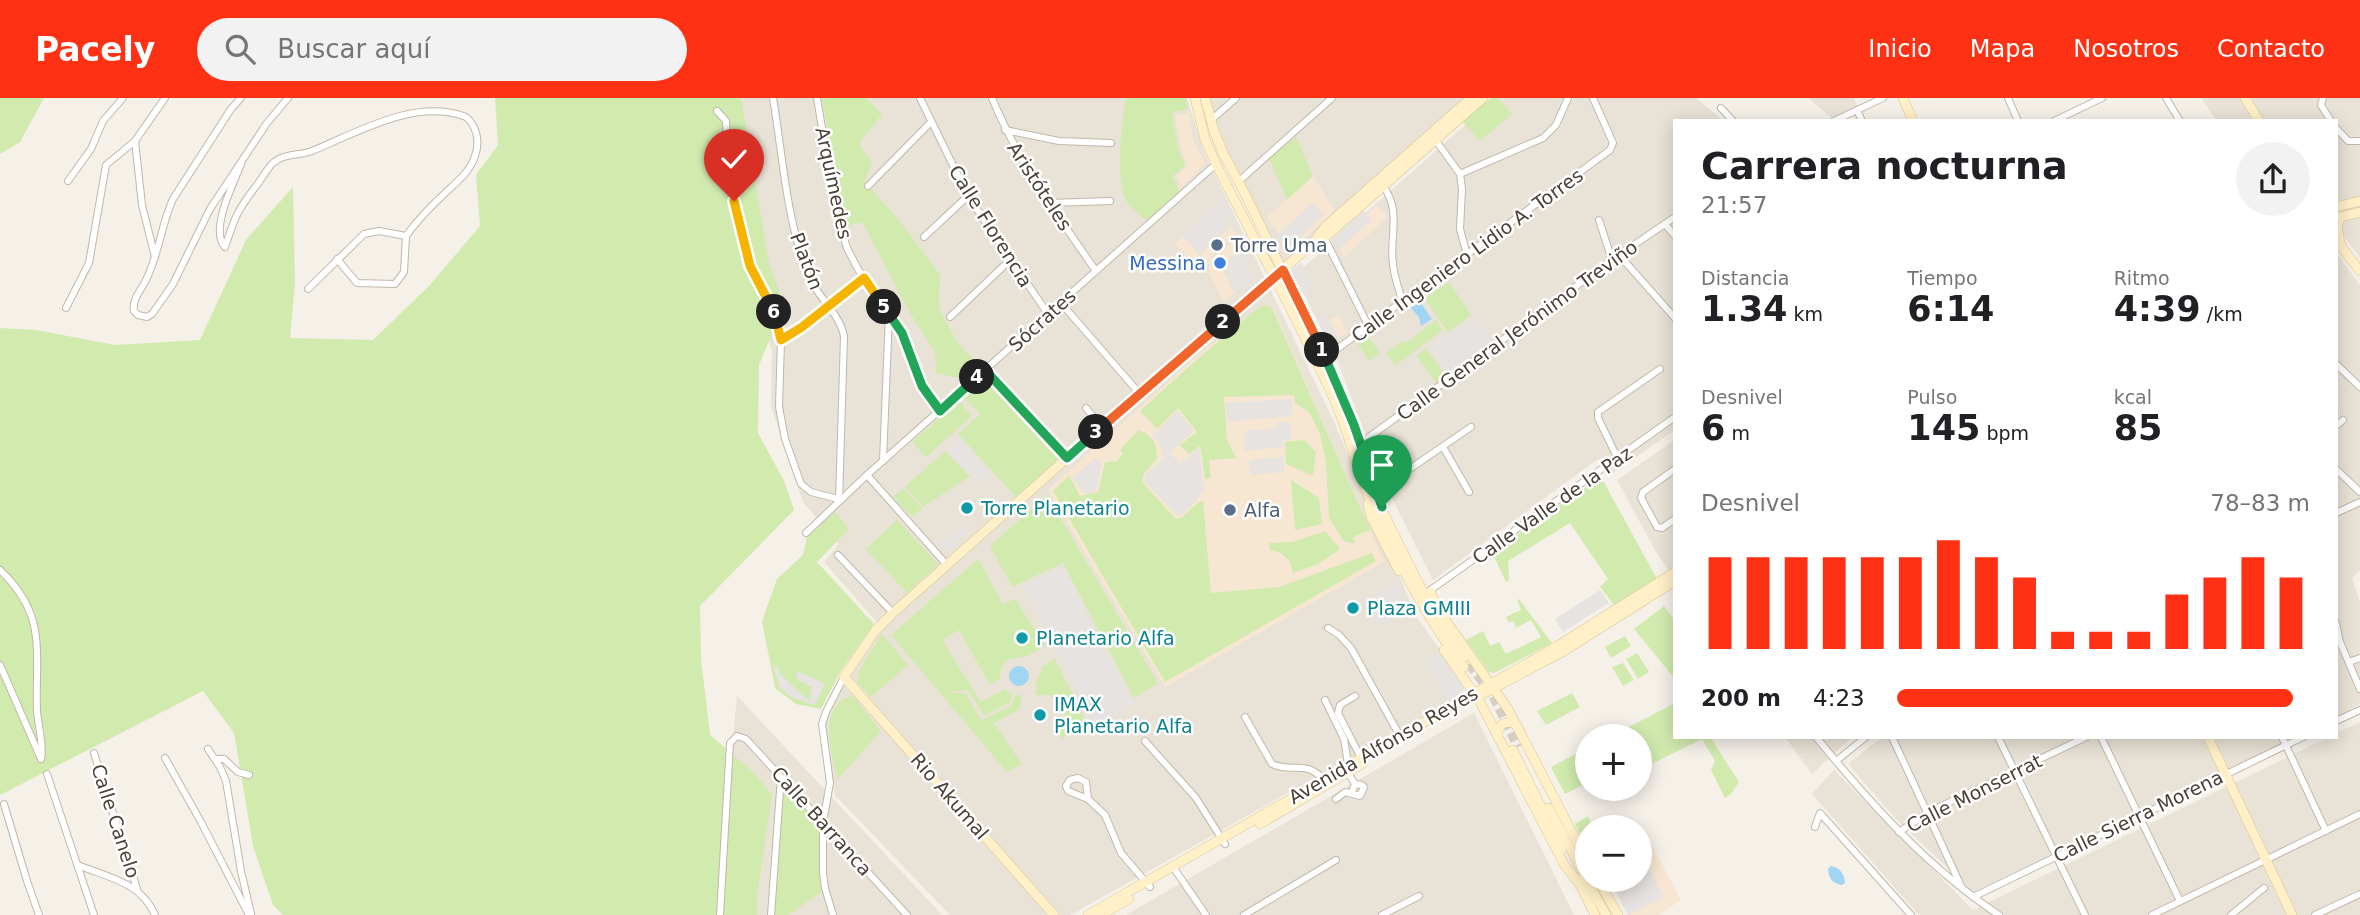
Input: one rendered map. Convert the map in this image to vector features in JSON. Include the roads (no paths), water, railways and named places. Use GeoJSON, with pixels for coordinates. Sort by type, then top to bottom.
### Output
{"type":"FeatureCollection","features":[{"type":"Feature","properties":{"kind":"street"},"geometry":{"type":"LineString","coordinates":[[68,181],[91,149],[103,121],[123,98]]}},
{"type":"Feature","properties":{"kind":"street"},"geometry":{"type":"LineString","coordinates":[[66,308],[89,263],[106,165],[135,141],[165,98]]}},
{"type":"Feature","properties":{"kind":"street"},"geometry":{"type":"LineString","coordinates":[[241,98],[231,109],[173,199],[155,258],[133,305],[134,311],[143,317],[152,314],[173,284],[210,209],[242,164]]}},
{"type":"Feature","properties":{"kind":"street"},"geometry":{"type":"LineString","coordinates":[[288,98],[267,123],[242,164],[220,225],[219,239],[225,247],[238,208],[271,165],[288,155],[310,151],[379,114]]}},
{"type":"Feature","properties":{"kind":"street","name":"Platón"},"geometry":{"type":"LineString","coordinates":[[773,98],[786,189],[808,276],[841,324],[844,335],[839,500]]}},
{"type":"Feature","properties":{"kind":"street","name":"Arquímedes"},"geometry":{"type":"LineString","coordinates":[[817,98],[836,212],[847,248],[906,342],[922,386],[940,411]]}},
{"type":"Feature","properties":{"kind":"street","name":"Calle Florencia"},"geometry":{"type":"LineString","coordinates":[[920,98],[968,196],[1048,314]]}},
{"type":"Feature","properties":{"kind":"street","name":"Aristóteles"},"geometry":{"type":"LineString","coordinates":[[992,98],[1005,131],[1022,161],[1096,271]]}},
{"type":"Feature","properties":{"kind":"street"},"geometry":{"type":"LineString","coordinates":[[1195,98],[1205,139],[1216,164],[1333,397],[1374,495],[1432,610],[1468,670],[1493,685],[1517,725],[1575,838]]}},
{"type":"Feature","properties":{"kind":"street"},"geometry":{"type":"LineString","coordinates":[[1205,98],[1210,121],[1223,153],[1326,357],[1361,443],[1374,495],[1392,517],[1446,621],[1468,670],[1473,695],[1498,737],[1558,854],[1575,871]]}},
{"type":"Feature","properties":{"kind":"street"},"geometry":{"type":"LineString","coordinates":[[1210,121],[1236,98]]}},
{"type":"Feature","properties":{"kind":"street"},"geometry":{"type":"LineString","coordinates":[[1319,98],[1324,105]]}},
{"type":"Feature","properties":{"kind":"street"},"geometry":{"type":"LineString","coordinates":[[1239,181],[1332,98]]}},
{"type":"Feature","properties":{"kind":"street"},"geometry":{"type":"LineString","coordinates":[[833,915],[825,888],[823,822],[830,783],[822,724],[844,677],[875,631],[1102,427],[1312,244],[1383,186],[1471,98]]}},
{"type":"Feature","properties":{"kind":"street"},"geometry":{"type":"LineString","coordinates":[[1323,235],[1433,136],[1483,98]]}},
{"type":"Feature","properties":{"kind":"street"},"geometry":{"type":"LineString","coordinates":[[1460,174],[1543,138],[1556,125],[1568,98]]}},
{"type":"Feature","properties":{"kind":"street","name":"Calle Ingeniero Lidio A. Torres"},"geometry":{"type":"LineString","coordinates":[[1326,357],[1608,152],[1613,143],[1593,98]]}},
{"type":"Feature","properties":{"kind":"street"},"geometry":{"type":"LineString","coordinates":[[1838,119],[1883,98]]}},
{"type":"Feature","properties":{"kind":"street"},"geometry":{"type":"LineString","coordinates":[[1903,98],[1912,119]]}},
{"type":"Feature","properties":{"kind":"street"},"geometry":{"type":"LineString","coordinates":[[2008,98],[2017,119]]}},
{"type":"Feature","properties":{"kind":"street"},"geometry":{"type":"LineString","coordinates":[[2058,119],[2102,98]]}},
{"type":"Feature","properties":{"kind":"street"},"geometry":{"type":"LineString","coordinates":[[2166,98],[2179,119]]}},
{"type":"Feature","properties":{"kind":"street"},"geometry":{"type":"LineString","coordinates":[[2245,98],[2258,119]]}},
{"type":"Feature","properties":{"kind":"street"},"geometry":{"type":"LineString","coordinates":[[2323,98],[2321,105],[2330,119]]}},
{"type":"Feature","properties":{"kind":"street"},"geometry":{"type":"LineString","coordinates":[[337,260],[357,283],[394,284],[404,272],[406,236],[421,217],[468,171],[476,154],[478,141],[475,128],[470,120],[450,106]]}},
{"type":"Feature","properties":{"kind":"street"},"geometry":{"type":"LineString","coordinates":[[1721,108],[1731,119]]}},
{"type":"Feature","properties":{"kind":"street"},"geometry":{"type":"LineString","coordinates":[[1857,110],[1861,119]]}},
{"type":"Feature","properties":{"kind":"street"},"geometry":{"type":"LineString","coordinates":[[717,111],[726,121],[729,185],[747,254],[777,317],[781,340],[779,407],[785,439],[798,477],[808,491],[839,500]]}},
{"type":"Feature","properties":{"kind":"street"},"geometry":{"type":"LineString","coordinates":[[868,186],[931,122]]}},
{"type":"Feature","properties":{"kind":"street"},"geometry":{"type":"LineString","coordinates":[[1005,131],[1059,141],[1111,143]]}},
{"type":"Feature","properties":{"kind":"street"},"geometry":{"type":"LineString","coordinates":[[2338,131],[2343,139],[2360,141]]}},
{"type":"Feature","properties":{"kind":"street"},"geometry":{"type":"LineString","coordinates":[[1433,136],[1460,174],[1460,229],[1467,255]]}},
{"type":"Feature","properties":{"kind":"street"},"geometry":{"type":"LineString","coordinates":[[135,141],[142,205],[155,258]]}},
{"type":"Feature","properties":{"kind":"street","name":"Sócrates"},"geometry":{"type":"LineString","coordinates":[[806,533],[839,500],[1216,164]]}},
{"type":"Feature","properties":{"kind":"street"},"geometry":{"type":"LineString","coordinates":[[1383,186],[1394,209],[1392,264],[1403,303]]}},
{"type":"Feature","properties":{"kind":"street"},"geometry":{"type":"LineString","coordinates":[[924,237],[968,196]]}},
{"type":"Feature","properties":{"kind":"street"},"geometry":{"type":"LineString","coordinates":[[1050,203],[1110,201]]}},
{"type":"Feature","properties":{"kind":"street"},"geometry":{"type":"LineString","coordinates":[[2338,206],[2360,201]]}},
{"type":"Feature","properties":{"kind":"street"},"geometry":{"type":"LineString","coordinates":[[2338,218],[2360,212]]}},
{"type":"Feature","properties":{"kind":"street","name":"Calle General Jerónimo Treviño"},"geometry":{"type":"LineString","coordinates":[[1361,443],[1673,218]]}},
{"type":"Feature","properties":{"kind":"street"},"geometry":{"type":"LineString","coordinates":[[1599,220],[1615,258],[1673,316]]}},
{"type":"Feature","properties":{"kind":"street"},"geometry":{"type":"LineString","coordinates":[[1665,224],[1673,234]]}},
{"type":"Feature","properties":{"kind":"street"},"geometry":{"type":"LineString","coordinates":[[308,289],[364,234],[371,231],[406,236]]}},
{"type":"Feature","properties":{"kind":"street"},"geometry":{"type":"LineString","coordinates":[[1323,235],[1369,327]]}},
{"type":"Feature","properties":{"kind":"street"},"geometry":{"type":"LineString","coordinates":[[2339,244],[2360,271]]}},
{"type":"Feature","properties":{"kind":"street"},"geometry":{"type":"LineString","coordinates":[[950,317],[1010,260]]}},
{"type":"Feature","properties":{"kind":"street"},"geometry":{"type":"LineString","coordinates":[[781,340],[864,278]]}},
{"type":"Feature","properties":{"kind":"street"},"geometry":{"type":"LineString","coordinates":[[1061,303],[1140,394]]}},
{"type":"Feature","properties":{"kind":"street"},"geometry":{"type":"LineString","coordinates":[[883,461],[889,314]]}},
{"type":"Feature","properties":{"kind":"street"},"geometry":{"type":"LineString","coordinates":[[2338,367],[2360,387]]}},
{"type":"Feature","properties":{"kind":"street"},"geometry":{"type":"LineString","coordinates":[[1618,459],[1598,418],[1598,412],[1660,369]]}},
{"type":"Feature","properties":{"kind":"street"},"geometry":{"type":"LineString","coordinates":[[985,370],[1067,458]]}},
{"type":"Feature","properties":{"kind":"street"},"geometry":{"type":"LineString","coordinates":[[1086,408],[1102,427]]}},
{"type":"Feature","properties":{"kind":"street","name":"Calle Valle de la Paz"},"geometry":{"type":"LineString","coordinates":[[1429,591],[1673,419]]}},
{"type":"Feature","properties":{"kind":"street"},"geometry":{"type":"LineString","coordinates":[[2338,424],[2343,420]]}},
{"type":"Feature","properties":{"kind":"street"},"geometry":{"type":"LineString","coordinates":[[1374,495],[1471,427]]}},
{"type":"Feature","properties":{"kind":"street"},"geometry":{"type":"LineString","coordinates":[[1443,447],[1469,492]]}},
{"type":"Feature","properties":{"kind":"street"},"geometry":{"type":"LineString","coordinates":[[1673,470],[1643,492],[1641,498],[1657,527],[1663,527],[1673,520]]}},
{"type":"Feature","properties":{"kind":"street"},"geometry":{"type":"LineString","coordinates":[[2338,472],[2359,488]]}},
{"type":"Feature","properties":{"kind":"street"},"geometry":{"type":"LineString","coordinates":[[867,475],[947,565]]}},
{"type":"Feature","properties":{"kind":"street"},"geometry":{"type":"LineString","coordinates":[[2338,512],[2360,502]]}},
{"type":"Feature","properties":{"kind":"street"},"geometry":{"type":"LineString","coordinates":[[838,555],[893,613]]}},
{"type":"Feature","properties":{"kind":"street"},"geometry":{"type":"LineString","coordinates":[[0,570],[26,601],[34,621],[38,645],[37,712],[41,759],[0,665]]}},
{"type":"Feature","properties":{"kind":"street","name":"Avenida Alfonso Reyes"},"geometry":{"type":"LineString","coordinates":[[1088,915],[1175,870],[1493,685],[1673,573]]}},
{"type":"Feature","properties":{"kind":"street","name":"Avenida Alfonso Reyes"},"geometry":{"type":"LineString","coordinates":[[1493,685],[1512,679],[1584,638],[1673,582]]}},
{"type":"Feature","properties":{"kind":"street"},"geometry":{"type":"LineString","coordinates":[[1328,628],[1351,648],[1401,738]]}},
{"type":"Feature","properties":{"kind":"street"},"geometry":{"type":"LineString","coordinates":[[2338,634],[2360,689]]}},
{"type":"Feature","properties":{"kind":"street"},"geometry":{"type":"LineString","coordinates":[[2349,662],[2360,658]]}},
{"type":"Feature","properties":{"kind":"street"},"geometry":{"type":"LineString","coordinates":[[852,667],[859,692]]}},
{"type":"Feature","properties":{"kind":"street","name":"Rio Akumal"},"geometry":{"type":"LineString","coordinates":[[844,677],[1054,915]]}},
{"type":"Feature","properties":{"kind":"street"},"geometry":{"type":"LineString","coordinates":[[1508,709],[1506,690],[1512,679]]}},
{"type":"Feature","properties":{"kind":"street"},"geometry":{"type":"LineString","coordinates":[[1355,696],[1340,705],[1338,713],[1362,761]]}},
{"type":"Feature","properties":{"kind":"street"},"geometry":{"type":"LineString","coordinates":[[1325,701],[1344,739],[1354,788],[1336,799]]}},
{"type":"Feature","properties":{"kind":"street"},"geometry":{"type":"LineString","coordinates":[[2338,720],[2360,710]]}},
{"type":"Feature","properties":{"kind":"street"},"geometry":{"type":"LineString","coordinates":[[1245,718],[1272,764],[1308,767],[1325,782]]}},
{"type":"Feature","properties":{"kind":"street"},"geometry":{"type":"LineString","coordinates":[[1498,737],[1502,724],[1508,721],[1517,725]]}},
{"type":"Feature","properties":{"kind":"street","name":"Calle Barranca"},"geometry":{"type":"LineString","coordinates":[[720,915],[729,749],[732,738],[737,736],[746,739],[907,915]]}},
{"type":"Feature","properties":{"kind":"street"},"geometry":{"type":"LineString","coordinates":[[1818,739],[1899,832],[1973,897],[2000,915]]}},
{"type":"Feature","properties":{"kind":"street"},"geometry":{"type":"LineString","coordinates":[[1836,761],[1864,739]]}},
{"type":"Feature","properties":{"kind":"street"},"geometry":{"type":"LineString","coordinates":[[1893,739],[1961,887]]}},
{"type":"Feature","properties":{"kind":"street"},"geometry":{"type":"LineString","coordinates":[[1999,739],[2054,857],[2085,915]]}},
{"type":"Feature","properties":{"kind":"street","name":"Calle Monserrat"},"geometry":{"type":"LineString","coordinates":[[1899,832],[1929,813],[2082,739]]}},
{"type":"Feature","properties":{"kind":"street"},"geometry":{"type":"LineString","coordinates":[[2102,739],[2180,901]]}},
{"type":"Feature","properties":{"kind":"street"},"geometry":{"type":"LineString","coordinates":[[2209,739],[2292,915]]}},
{"type":"Feature","properties":{"kind":"street"},"geometry":{"type":"LineString","coordinates":[[2284,739],[2326,831]]}},
{"type":"Feature","properties":{"kind":"street","name":"Calle Sierra Morena"},"geometry":{"type":"LineString","coordinates":[[1973,897],[2299,739]]}},
{"type":"Feature","properties":{"kind":"street"},"geometry":{"type":"LineString","coordinates":[[1145,741],[1200,804],[1223,842]]}},
{"type":"Feature","properties":{"kind":"street"},"geometry":{"type":"LineString","coordinates":[[208,749],[226,781],[250,915]]}},
{"type":"Feature","properties":{"kind":"street"},"geometry":{"type":"LineString","coordinates":[[1516,749],[1575,860]]}},
{"type":"Feature","properties":{"kind":"street","name":"Calle Canelo"},"geometry":{"type":"LineString","coordinates":[[94,753],[137,889],[149,902],[155,915]]}},
{"type":"Feature","properties":{"kind":"street"},"geometry":{"type":"LineString","coordinates":[[165,758],[250,915]]}},
{"type":"Feature","properties":{"kind":"street"},"geometry":{"type":"LineString","coordinates":[[216,759],[224,759],[238,772],[249,775]]}},
{"type":"Feature","properties":{"kind":"street"},"geometry":{"type":"LineString","coordinates":[[47,774],[94,915]]}},
{"type":"Feature","properties":{"kind":"street"},"geometry":{"type":"LineString","coordinates":[[771,915],[781,777]]}},
{"type":"Feature","properties":{"kind":"street"},"geometry":{"type":"LineString","coordinates":[[1088,799],[1086,782],[1074,778],[1066,786],[1071,793],[1088,799],[1108,820],[1121,853],[1148,885]]}},
{"type":"Feature","properties":{"kind":"street"},"geometry":{"type":"LineString","coordinates":[[4,804],[39,915]]}},
{"type":"Feature","properties":{"kind":"street"},"geometry":{"type":"LineString","coordinates":[[1815,827],[1820,813],[1911,915]]}},
{"type":"Feature","properties":{"kind":"street"},"geometry":{"type":"LineString","coordinates":[[2152,915],[2360,814]]}},
{"type":"Feature","properties":{"kind":"street"},"geometry":{"type":"LineString","coordinates":[[1244,915],[1336,860]]}},
{"type":"Feature","properties":{"kind":"street"},"geometry":{"type":"LineString","coordinates":[[78,865],[137,889]]}},
{"type":"Feature","properties":{"kind":"street"},"geometry":{"type":"LineString","coordinates":[[1175,870],[1206,915]]}},
{"type":"Feature","properties":{"kind":"street","name":"Avenida Alfonso Reyes"},"geometry":{"type":"LineString","coordinates":[[1101,915],[1148,885]]}},
{"type":"Feature","properties":{"kind":"street"},"geometry":{"type":"LineString","coordinates":[[2231,915],[2264,888]]}},
{"type":"Feature","properties":{"kind":"street"},"geometry":{"type":"LineString","coordinates":[[1589,892],[1595,915]]}},
{"type":"Feature","properties":{"kind":"street"},"geometry":{"type":"LineString","coordinates":[[1592,892],[1606,915]]}},
{"type":"Feature","properties":{"kind":"street"},"geometry":{"type":"LineString","coordinates":[[1605,892],[1618,915]]}},
{"type":"Feature","properties":{"kind":"street"},"geometry":{"type":"LineString","coordinates":[[2315,915],[2360,894]]}},
{"type":"Feature","properties":{"kind":"street"},"geometry":{"type":"LineString","coordinates":[[1382,915],[1419,896]]}},
{"type":"Feature","properties":{"kind":"street"},"geometry":{"type":"LineString","coordinates":[[2334,906],[2338,915]]}},
{"type":"Feature","properties":{"kind":"water"},"geometry":{"type":"Polygon","coordinates":[[[1420,302],[1432,319],[1421,326],[1419,317],[1411,308],[1420,302]]]}},
{"type":"Feature","properties":{"kind":"water"},"geometry":{"type":"Polygon","coordinates":[[[1019,666],[1026,669],[1029,676],[1026,683],[1019,686],[1012,683],[1009,676],[1012,669],[1019,666]]]}},
{"type":"Feature","properties":{"kind":"water"},"geometry":{"type":"Polygon","coordinates":[[[1831,866],[1841,872],[1845,883],[1842,885],[1832,880],[1828,869],[1831,866]]]}},
{"type":"Feature","properties":{"kind":"tunnel"},"geometry":{"type":"LineString","coordinates":[[1469,664],[1493,696],[1518,747]]}},
{"type":"Feature","properties":{"kind":"place","name":"Torre Uma"},"geometry":{"type":"Point","coordinates":[1217,245]}},
{"type":"Feature","properties":{"kind":"place","name":"Messina"},"geometry":{"type":"Point","coordinates":[1220,263]}},
{"type":"Feature","properties":{"kind":"place","name":"Torre Planetario"},"geometry":{"type":"Point","coordinates":[967,508]}},
{"type":"Feature","properties":{"kind":"place","name":"Alfa"},"geometry":{"type":"Point","coordinates":[1230,510]}},
{"type":"Feature","properties":{"kind":"place","name":"Plaza GMIII"},"geometry":{"type":"Point","coordinates":[1353,608]}},
{"type":"Feature","properties":{"kind":"place","name":"Planetario Alfa"},"geometry":{"type":"Point","coordinates":[1022,638]}},
{"type":"Feature","properties":{"kind":"place","name":"IMAX Planetario Alfa"},"geometry":{"type":"Point","coordinates":[1040,715]}}]}
